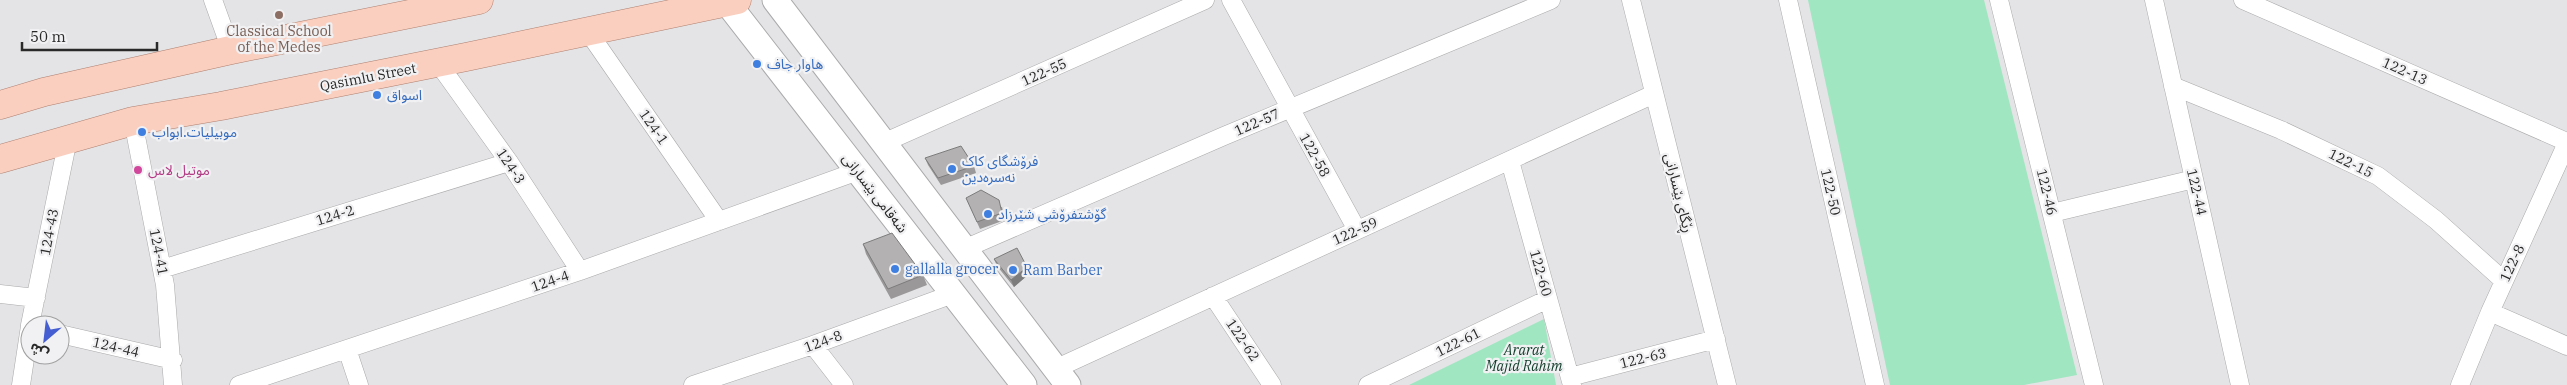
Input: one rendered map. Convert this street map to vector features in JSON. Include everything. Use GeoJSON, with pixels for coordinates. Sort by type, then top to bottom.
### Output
{"type":"FeatureCollection","features":[{"type":"Feature","properties":{"kind":"main road"},"geometry":{"type":"LineString","coordinates":[[0,105],[44,92],[231,50],[479,0]]}},
{"type":"Feature","properties":{"kind":"main road"},"geometry":{"type":"LineString","coordinates":[[774,0],[1062,377]]}},
{"type":"Feature","properties":{"kind":"main road","name":"Qasimlu Street"},"geometry":{"type":"LineString","coordinates":[[0,159],[133,121],[438,63],[730,1]]}},
{"type":"Feature","properties":{"kind":"main road","name":"شەقامی بێسارانی"},"geometry":{"type":"LineString","coordinates":[[730,1],[952,294],[1024,385]]}},
{"type":"Feature","properties":{"kind":"street"},"geometry":{"type":"LineString","coordinates":[[213,0],[231,50]]}},
{"type":"Feature","properties":{"kind":"street","name":"122-55"},"geometry":{"type":"LineString","coordinates":[[883,144],[1205,0]]}},
{"type":"Feature","properties":{"kind":"street","name":"122-58"},"geometry":{"type":"LineString","coordinates":[[1231,0],[1357,230]]}},
{"type":"Feature","properties":{"kind":"street","name":"122-57"},"geometry":{"type":"LineString","coordinates":[[964,249],[1290,108],[1551,0]]}},
{"type":"Feature","properties":{"kind":"street","name":"ڕێگای بێسارانی"},"geometry":{"type":"LineString","coordinates":[[1631,0],[1727,385]]}},
{"type":"Feature","properties":{"kind":"street","name":"122-50"},"geometry":{"type":"LineString","coordinates":[[1788,0],[1875,385]]}},
{"type":"Feature","properties":{"kind":"street","name":"122-46"},"geometry":{"type":"LineString","coordinates":[[1999,0],[2094,385]]}},
{"type":"Feature","properties":{"kind":"street","name":"122-44"},"geometry":{"type":"LineString","coordinates":[[2154,0],[2240,385]]}},
{"type":"Feature","properties":{"kind":"street","name":"122-13"},"geometry":{"type":"LineString","coordinates":[[2244,0],[2567,143]]}},
{"type":"Feature","properties":{"kind":"street","name":"124-1"},"geometry":{"type":"LineString","coordinates":[[589,32],[719,221]]}},
{"type":"Feature","properties":{"kind":"street","name":"124-3"},"geometry":{"type":"LineString","coordinates":[[438,63],[509,162],[580,271]]}},
{"type":"Feature","properties":{"kind":"street","name":"122-15"},"geometry":{"type":"LineString","coordinates":[[2174,86],[2280,130],[2378,176],[2436,220],[2504,281]]}},
{"type":"Feature","properties":{"kind":"street","name":"122-59"},"geometry":{"type":"LineString","coordinates":[[1062,377],[1213,296],[1510,162],[1654,94]]}},
{"type":"Feature","properties":{"kind":"street","name":"124-41"},"geometry":{"type":"LineString","coordinates":[[133,121],[162,269],[173,360],[173,385]]}},
{"type":"Feature","properties":{"kind":"street","name":"124-43"},"geometry":{"type":"LineString","coordinates":[[32,315],[68,139]]}},
{"type":"Feature","properties":{"kind":"street","name":"122-8"},"geometry":{"type":"LineString","coordinates":[[2460,385],[2490,312],[2567,143]]}},
{"type":"Feature","properties":{"kind":"street","name":"124-2"},"geometry":{"type":"LineString","coordinates":[[162,269],[509,162]]}},
{"type":"Feature","properties":{"kind":"street","name":"122-60"},"geometry":{"type":"LineString","coordinates":[[1510,162],[1571,381]]}},
{"type":"Feature","properties":{"kind":"street","name":"124-4"},"geometry":{"type":"LineString","coordinates":[[239,385],[580,271],[858,171]]}},
{"type":"Feature","properties":{"kind":"street"},"geometry":{"type":"LineString","coordinates":[[2052,213],[2194,179]]}},
{"type":"Feature","properties":{"kind":"street"},"geometry":{"type":"LineString","coordinates":[[0,294],[36,298]]}},
{"type":"Feature","properties":{"kind":"street","name":"124-8"},"geometry":{"type":"LineString","coordinates":[[693,385],[813,345],[952,294]]}},
{"type":"Feature","properties":{"kind":"street","name":"122-62"},"geometry":{"type":"LineString","coordinates":[[1213,296],[1272,385]]}},
{"type":"Feature","properties":{"kind":"street","name":"122-61"},"geometry":{"type":"LineString","coordinates":[[1368,385],[1548,299]]}},
{"type":"Feature","properties":{"kind":"street"},"geometry":{"type":"LineString","coordinates":[[2490,312],[2567,346]]}},
{"type":"Feature","properties":{"kind":"street","name":"124-44"},"geometry":{"type":"LineString","coordinates":[[70,336],[173,360]]}},
{"type":"Feature","properties":{"kind":"street","name":"122-63"},"geometry":{"type":"LineString","coordinates":[[1571,381],[1716,339]]}},
{"type":"Feature","properties":{"kind":"street"},"geometry":{"type":"LineString","coordinates":[[813,345],[844,385]]}},
{"type":"Feature","properties":{"kind":"street"},"geometry":{"type":"LineString","coordinates":[[347,349],[359,385]]}},
{"type":"Feature","properties":{"kind":"street","name":"124-43"},"geometry":{"type":"LineString","coordinates":[[21,385],[24,365]]}},
{"type":"Feature","properties":{"kind":"green space"},"geometry":{"type":"Polygon","coordinates":[[[1808,0],[1984,0],[2077,375],[2024,385],[1890,385],[1808,0]]]}},
{"type":"Feature","properties":{"kind":"green space","name":"Ararat Majid Rahim"},"geometry":{"type":"Polygon","coordinates":[[[1544,319],[1556,385],[1409,385],[1544,319]]]}},
{"type":"Feature","properties":{"kind":"building","name":"فرۆشگای کاک نەسرەدین"},"geometry":{"type":"Polygon","coordinates":[[[961,146],[974,166],[938,178],[925,158],[961,146]]]}},
{"type":"Feature","properties":{"kind":"building","name":"گۆشتفرۆشی شێرزاد"},"geometry":{"type":"Polygon","coordinates":[[[981,190],[999,200],[1002,213],[977,222],[966,198],[981,190]]]}},
{"type":"Feature","properties":{"kind":"building","name":"gallalla grocer"},"geometry":{"type":"Polygon","coordinates":[[[892,233],[923,275],[888,289],[863,244],[892,233]]]}},
{"type":"Feature","properties":{"kind":"building","name":"Ram Barber"},"geometry":{"type":"Polygon","coordinates":[[[1017,248],[1027,267],[1011,280],[994,259],[1017,248]]]}},
{"type":"Feature","properties":{"kind":"place","name":"Classical School of the Medes"},"geometry":{"type":"Point","coordinates":[279,15]}},
{"type":"Feature","properties":{"kind":"place","name":"هاوار جاف"},"geometry":{"type":"Point","coordinates":[757,64]}},
{"type":"Feature","properties":{"kind":"place","name":"اسواق"},"geometry":{"type":"Point","coordinates":[377,95]}},
{"type":"Feature","properties":{"kind":"place","name":"موبيليات.ابواب"},"geometry":{"type":"Point","coordinates":[142,132]}},
{"type":"Feature","properties":{"kind":"place","name":"فرۆشگای کاک نەسرەدین"},"geometry":{"type":"Point","coordinates":[952,169]}},
{"type":"Feature","properties":{"kind":"place","name":"موتيل لاس"},"geometry":{"type":"Point","coordinates":[138,170]}},
{"type":"Feature","properties":{"kind":"place","name":"گۆشتفرۆشی شێرزاد"},"geometry":{"type":"Point","coordinates":[988,214]}},
{"type":"Feature","properties":{"kind":"place","name":"gallalla grocer"},"geometry":{"type":"Point","coordinates":[895,269]}},
{"type":"Feature","properties":{"kind":"place","name":"Ram Barber"},"geometry":{"type":"Point","coordinates":[1013,270]}}]}
